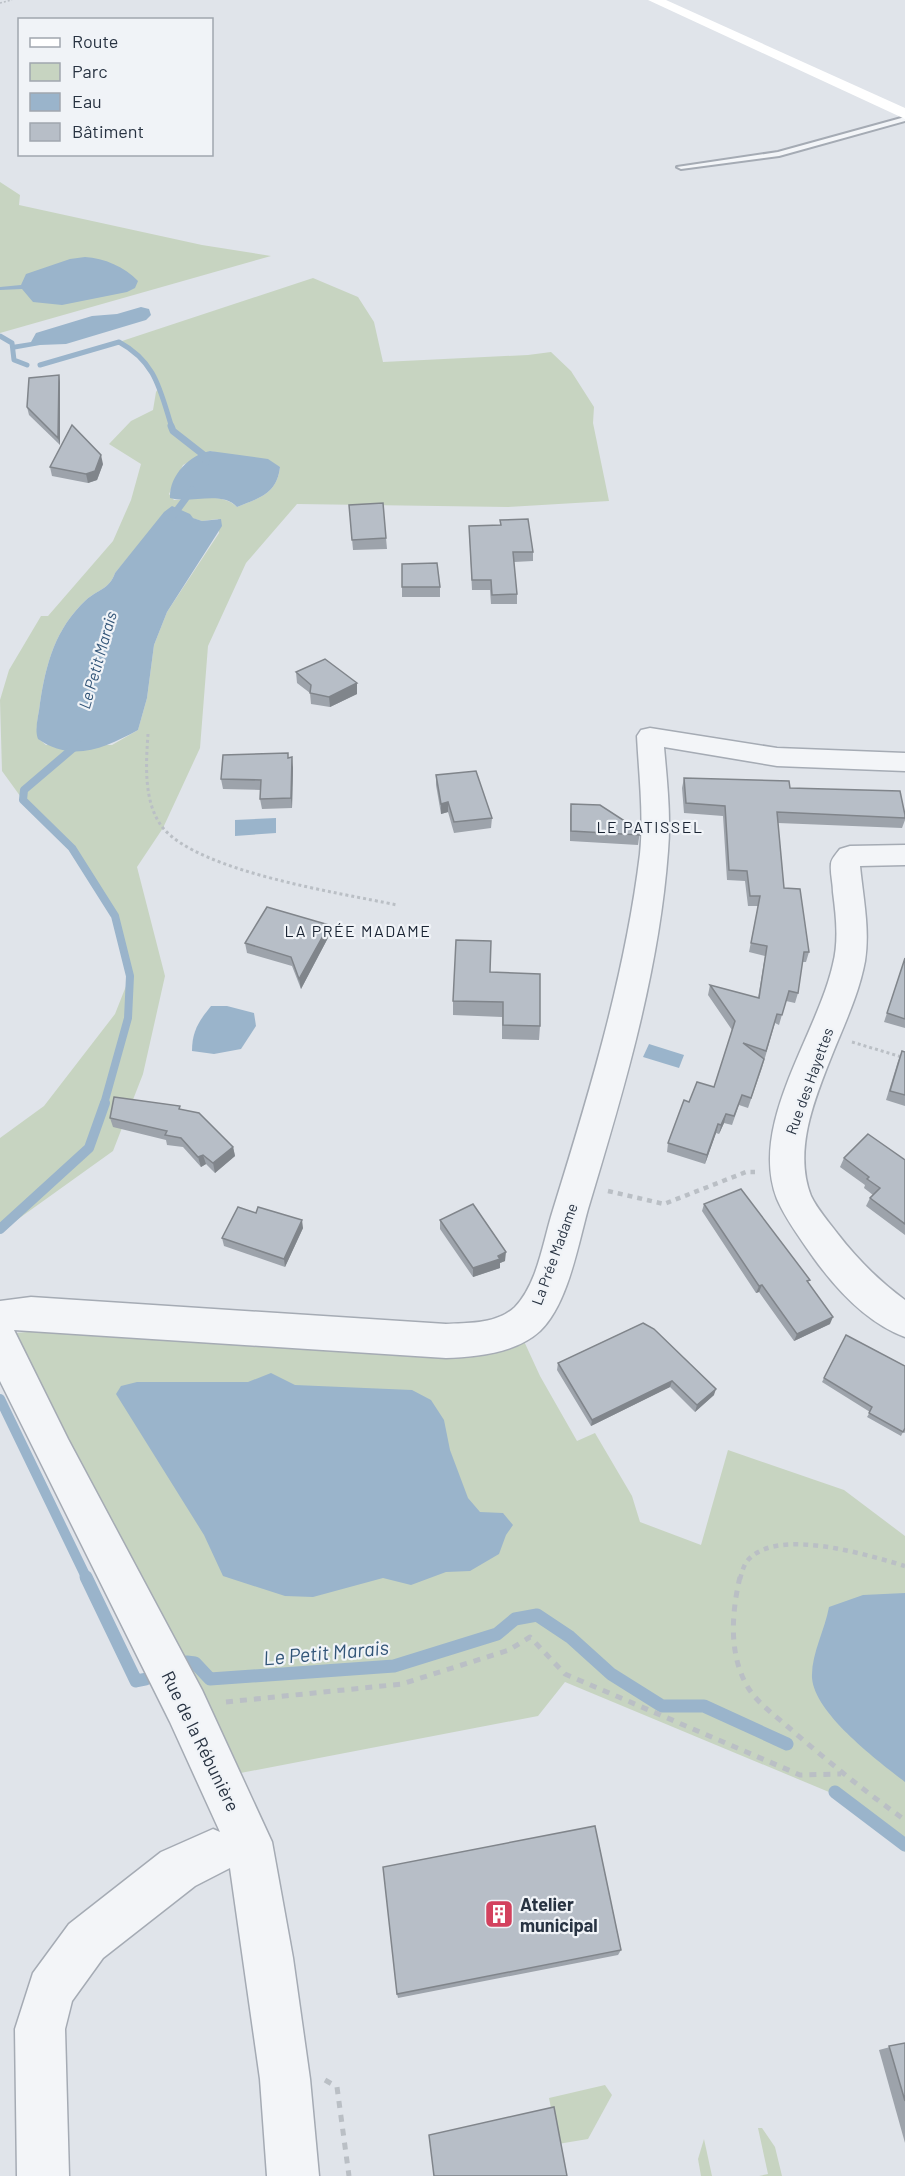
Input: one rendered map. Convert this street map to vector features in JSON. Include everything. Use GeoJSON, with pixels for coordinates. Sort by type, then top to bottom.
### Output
{"type":"FeatureCollection","features":[{"type":"Feature","properties":{"kind":"main road"},"geometry":{"type":"LineString","coordinates":[[655,0],[905,116]]}},
{"type":"Feature","properties":{"kind":"street","name":"La Prée Madame"},"geometry":{"type":"LineString","coordinates":[[0,1318],[9,1314],[31,1313],[446,1341],[482,1339],[508,1331],[527,1319],[538,1305],[578,1184],[621,1027],[645,914],[655,831],[651,736],[715,749],[777,757],[905,762]]}},
{"type":"Feature","properties":{"kind":"street","name":"Rue des Hayettes"},"geometry":{"type":"LineString","coordinates":[[905,855],[862,854],[850,856],[845,863],[852,934],[849,964],[826,1034],[792,1119],[787,1144],[787,1173],[794,1197],[834,1258],[860,1288],[905,1320]]}},
{"type":"Feature","properties":{"kind":"street","name":"Rue de la Rébunière"},"geometry":{"type":"LineString","coordinates":[[0,1341],[54,1452],[186,1706],[249,1842],[271,1970],[285,2079],[293,2176]]}},
{"type":"Feature","properties":{"kind":"street"},"geometry":{"type":"LineString","coordinates":[[43,2176],[40,2029],[50,1990],[86,1941],[178,1869],[213,1852]]}},
{"type":"Feature","properties":{"kind":"lane"},"geometry":{"type":"LineString","coordinates":[[681,167],[779,154],[905,116]]}},
{"type":"Feature","properties":{"kind":"path"},"geometry":{"type":"LineString","coordinates":[[0,3],[12,0]]}},
{"type":"Feature","properties":{"kind":"path"},"geometry":{"type":"LineString","coordinates":[[148,734],[146,781],[150,803],[170,837],[205,856],[292,882],[397,905]]}},
{"type":"Feature","properties":{"kind":"path"},"geometry":{"type":"LineString","coordinates":[[826,1034],[905,1058]]}},
{"type":"Feature","properties":{"kind":"path"},"geometry":{"type":"LineString","coordinates":[[578,1184],[664,1204],[746,1172],[787,1173]]}},
{"type":"Feature","properties":{"kind":"path"},"geometry":{"type":"LineString","coordinates":[[905,1566],[836,1548],[799,1544],[775,1547],[751,1556],[740,1575],[733,1623],[734,1653],[753,1695],[841,1774],[905,1820]]}},
{"type":"Feature","properties":{"kind":"path"},"geometry":{"type":"LineString","coordinates":[[186,1706],[402,1684],[509,1650],[530,1636],[565,1674],[800,1775],[841,1774]]}},
{"type":"Feature","properties":{"kind":"green space"},"geometry":{"type":"Polygon","coordinates":[[[0,182],[20,195],[19,205],[202,245],[271,256],[0,333],[0,182]]]}},
{"type":"Feature","properties":{"kind":"green space"},"geometry":{"type":"Polygon","coordinates":[[[313,278],[358,297],[374,322],[383,362],[551,352],[571,371],[594,407],[593,423],[609,501],[508,507],[297,504],[246,563],[208,646],[200,748],[163,828],[137,867],[165,976],[143,1074],[113,1151],[0,1232],[0,1138],[44,1106],[115,1014],[130,976],[115,916],[72,848],[23,800],[2,771],[0,700],[9,670],[41,616],[48,616],[113,541],[131,500],[141,464],[109,444],[131,421],[153,410],[156,392],[160,386],[143,361],[119,342],[313,278]],[[210,451],[183,465],[169,494],[174,500],[224,499],[237,507],[266,494],[278,476],[280,467],[210,451]],[[184,512],[157,523],[115,573],[110,583],[75,611],[59,635],[49,661],[37,721],[39,739],[46,745],[112,745],[138,730],[147,698],[154,645],[167,612],[219,533],[218,519],[202,521],[184,512]]]}},
{"type":"Feature","properties":{"kind":"green space"},"geometry":{"type":"Polygon","coordinates":[[[38,1327],[523,1339],[540,1376],[577,1441],[595,1433],[632,1496],[640,1522],[701,1545],[728,1450],[844,1490],[905,1536],[905,1852],[829,1792],[565,1682],[538,1716],[225,1776],[3,1334],[27,1332],[38,1327]]]}},
{"type":"Feature","properties":{"kind":"green space"},"geometry":{"type":"Polygon","coordinates":[[[605,2085],[612,2095],[588,2139],[558,2144],[549,2098],[605,2085]]]}},
{"type":"Feature","properties":{"kind":"green space"},"geometry":{"type":"Polygon","coordinates":[[[758,2128],[762,2128],[775,2147],[782,2176],[759,2176],[768,2174],[758,2128]]]}},
{"type":"Feature","properties":{"kind":"green space"},"geometry":{"type":"Polygon","coordinates":[[[704,2139],[712,2176],[701,2176],[698,2159],[704,2139]]]}},
{"type":"Feature","properties":{"kind":"water"},"geometry":{"type":"Polygon","coordinates":[[[85,257],[99,259],[121,268],[138,281],[135,288],[127,292],[62,305],[33,302],[22,289],[0,290],[0,287],[21,285],[26,274],[70,259],[85,257]]]}},
{"type":"Feature","properties":{"kind":"water"},"geometry":{"type":"Polygon","coordinates":[[[141,307],[149,309],[151,315],[146,320],[66,344],[40,345],[12,350],[12,345],[31,342],[36,333],[92,316],[117,314],[141,307]]]}},
{"type":"Feature","properties":{"kind":"water"},"geometry":{"type":"Polygon","coordinates":[[[210,451],[268,459],[280,467],[275,483],[266,494],[237,507],[223,499],[170,498],[173,482],[182,468],[195,457],[210,451]]]}},
{"type":"Feature","properties":{"kind":"water"},"geometry":{"type":"Polygon","coordinates":[[[172,506],[202,521],[221,519],[222,526],[167,612],[154,645],[147,698],[138,730],[101,747],[88,750],[63,750],[38,739],[37,726],[42,689],[59,635],[75,611],[110,583],[115,573],[164,512],[172,506]]]}},
{"type":"Feature","properties":{"kind":"water"},"geometry":{"type":"Polygon","coordinates":[[[276,818],[276,833],[235,836],[235,820],[276,818]]]}},
{"type":"Feature","properties":{"kind":"water"},"geometry":{"type":"Polygon","coordinates":[[[211,1006],[227,1006],[254,1013],[256,1026],[241,1049],[214,1054],[192,1051],[197,1027],[211,1006]]]}},
{"type":"Feature","properties":{"kind":"water"},"geometry":{"type":"Polygon","coordinates":[[[649,1044],[684,1055],[679,1068],[643,1057],[649,1044]]]}},
{"type":"Feature","properties":{"kind":"water"},"geometry":{"type":"Polygon","coordinates":[[[271,1373],[295,1385],[412,1390],[431,1400],[444,1420],[450,1450],[468,1498],[480,1512],[503,1513],[513,1525],[506,1535],[499,1554],[470,1571],[446,1572],[411,1585],[383,1578],[313,1597],[285,1596],[223,1576],[204,1535],[116,1394],[121,1386],[137,1382],[248,1382],[271,1373]]]}},
{"type":"Feature","properties":{"kind":"water"},"geometry":{"type":"Polygon","coordinates":[[[905,1593],[905,1782],[864,1749],[835,1721],[816,1692],[812,1669],[829,1607],[863,1595],[905,1593]]]}},
{"type":"Feature","properties":{"kind":"building"},"geometry":{"type":"Polygon","coordinates":[[[59,375],[58,438],[27,407],[29,378],[59,375]]]}},
{"type":"Feature","properties":{"kind":"building"},"geometry":{"type":"Polygon","coordinates":[[[72,425],[101,455],[95,471],[86,474],[50,467],[72,425]]]}},
{"type":"Feature","properties":{"kind":"building"},"geometry":{"type":"Polygon","coordinates":[[[383,503],[386,538],[352,540],[349,505],[383,503]]]}},
{"type":"Feature","properties":{"kind":"building"},"geometry":{"type":"Polygon","coordinates":[[[528,519],[533,552],[513,552],[517,594],[492,595],[491,580],[472,580],[469,526],[501,525],[500,520],[528,519]]]}},
{"type":"Feature","properties":{"kind":"building"},"geometry":{"type":"Polygon","coordinates":[[[437,563],[440,587],[402,587],[402,564],[437,563]]]}},
{"type":"Feature","properties":{"kind":"building"},"geometry":{"type":"Polygon","coordinates":[[[325,659],[357,683],[329,697],[310,693],[311,685],[296,672],[325,659]]]}},
{"type":"Feature","properties":{"kind":"building"},"geometry":{"type":"Polygon","coordinates":[[[288,753],[288,758],[292,757],[291,798],[260,799],[261,780],[221,779],[223,755],[288,753]]]}},
{"type":"Feature","properties":{"kind":"building"},"geometry":{"type":"Polygon","coordinates":[[[476,771],[492,818],[454,822],[448,802],[441,804],[436,775],[476,771]]]}},
{"type":"Feature","properties":{"kind":"building"},"geometry":{"type":"Polygon","coordinates":[[[684,778],[789,781],[790,788],[900,791],[905,815],[905,818],[777,812],[784,888],[800,889],[809,952],[804,952],[798,993],[789,991],[782,1015],[777,1014],[766,1051],[743,1043],[764,1059],[751,1098],[742,1095],[734,1116],[726,1114],[721,1125],[718,1124],[707,1155],[668,1143],[684,1100],[689,1102],[697,1082],[714,1087],[735,1021],[710,985],[759,998],[767,946],[751,943],[760,896],[750,896],[747,871],[729,870],[725,806],[686,803],[684,778]]]}},
{"type":"Feature","properties":{"kind":"building"},"geometry":{"type":"Polygon","coordinates":[[[571,804],[600,805],[640,831],[640,835],[571,831],[571,804]]]}},
{"type":"Feature","properties":{"kind":"building"},"geometry":{"type":"Polygon","coordinates":[[[267,907],[329,925],[299,979],[291,957],[245,943],[267,907]]]}},
{"type":"Feature","properties":{"kind":"building"},"geometry":{"type":"Polygon","coordinates":[[[456,940],[491,941],[490,972],[540,974],[540,1026],[503,1025],[503,1002],[453,1001],[456,940]]]}},
{"type":"Feature","properties":{"kind":"building"},"geometry":{"type":"Polygon","coordinates":[[[905,958],[905,1019],[887,1013],[905,958]]]}},
{"type":"Feature","properties":{"kind":"building"},"geometry":{"type":"Polygon","coordinates":[[[902,1051],[905,1052],[905,1095],[890,1091],[902,1051]]]}},
{"type":"Feature","properties":{"kind":"building"},"geometry":{"type":"Polygon","coordinates":[[[114,1097],[180,1106],[179,1109],[199,1113],[233,1147],[213,1163],[203,1155],[198,1157],[181,1138],[165,1135],[167,1131],[110,1118],[114,1097]]]}},
{"type":"Feature","properties":{"kind":"building"},"geometry":{"type":"Polygon","coordinates":[[[868,1134],[905,1160],[905,1224],[870,1198],[880,1188],[844,1158],[868,1134]]]}},
{"type":"Feature","properties":{"kind":"building"},"geometry":{"type":"Polygon","coordinates":[[[741,1189],[810,1280],[807,1281],[833,1317],[797,1334],[762,1285],[759,1286],[704,1204],[741,1189]]]}},
{"type":"Feature","properties":{"kind":"building"},"geometry":{"type":"Polygon","coordinates":[[[473,1204],[506,1252],[498,1256],[500,1259],[473,1268],[440,1220],[473,1204]]]}},
{"type":"Feature","properties":{"kind":"building"},"geometry":{"type":"Polygon","coordinates":[[[238,1207],[256,1213],[258,1207],[302,1220],[284,1259],[222,1238],[238,1207]]]}},
{"type":"Feature","properties":{"kind":"building"},"geometry":{"type":"Polygon","coordinates":[[[643,1323],[654,1329],[716,1389],[697,1405],[672,1381],[592,1420],[558,1363],[643,1323]]]}},
{"type":"Feature","properties":{"kind":"building"},"geometry":{"type":"Polygon","coordinates":[[[846,1335],[905,1366],[905,1428],[903,1432],[869,1413],[872,1407],[824,1378],[846,1335]]]}},
{"type":"Feature","properties":{"kind":"building","name":"Atelier municipal"},"geometry":{"type":"Polygon","coordinates":[[[595,1826],[621,1950],[397,1994],[383,1867],[595,1826]]]}},
{"type":"Feature","properties":{"kind":"building"},"geometry":{"type":"Polygon","coordinates":[[[905,2043],[905,2101],[889,2046],[905,2043]]]}},
{"type":"Feature","properties":{"kind":"building"},"geometry":{"type":"Polygon","coordinates":[[[554,2107],[567,2176],[434,2176],[429,2135],[554,2107]]]}},
{"type":"Feature","properties":{"kind":"waterway","name":"Le Petit Marais"},"geometry":{"type":"LineString","coordinates":[[0,336],[12,343],[14,360],[27,365]]}},
{"type":"Feature","properties":{"kind":"waterway","name":"Le Petit Marais"},"geometry":{"type":"LineString","coordinates":[[40,365],[119,342],[131,350],[149,368],[160,389],[172,428]]}},
{"type":"Feature","properties":{"kind":"waterway","name":"Le Petit Marais"},"geometry":{"type":"LineString","coordinates":[[171,426],[173,431],[205,456],[206,462]]}},
{"type":"Feature","properties":{"kind":"waterway","name":"Le Petit Marais"},"geometry":{"type":"LineString","coordinates":[[172,517],[192,490]]}},
{"type":"Feature","properties":{"kind":"waterway","name":"Le Petit Marais"},"geometry":{"type":"LineString","coordinates":[[78,744],[24,790],[23,800],[72,848],[115,916],[130,976],[128,1018],[104,1104]]}},
{"type":"Feature","properties":{"kind":"waterway","name":"Le Petit Marais"},"geometry":{"type":"LineString","coordinates":[[0,1229],[89,1148],[105,1103]]}},
{"type":"Feature","properties":{"kind":"waterway","name":"Le Petit Marais"},"geometry":{"type":"LineString","coordinates":[[0,1399],[87,1579]]}},
{"type":"Feature","properties":{"kind":"waterway","name":"Le Petit Marais"},"geometry":{"type":"LineString","coordinates":[[86,1577],[136,1681],[146,1679]]}},
{"type":"Feature","properties":{"kind":"waterway","name":"Le Petit Marais"},"geometry":{"type":"LineString","coordinates":[[187,1662],[195,1663],[210,1679],[394,1666],[497,1634],[515,1619],[537,1615],[570,1637],[611,1674],[662,1706],[704,1706],[787,1744]]}},
{"type":"Feature","properties":{"kind":"waterway","name":"Le Petit Marais"},"geometry":{"type":"LineString","coordinates":[[835,1792],[905,1845]]}},
{"type":"Feature","properties":{"kind":"place","name":"Atelier municipal"},"geometry":{"type":"Point","coordinates":[499,1914]}},
{"type":"Feature","properties":{"kind":"district","name":"LE PATISSEL"},"geometry":{"type":"Point","coordinates":[650,826]}},
{"type":"Feature","properties":{"kind":"district","name":"LA PRÉE MADAME"},"geometry":{"type":"Point","coordinates":[358,930]}}]}
